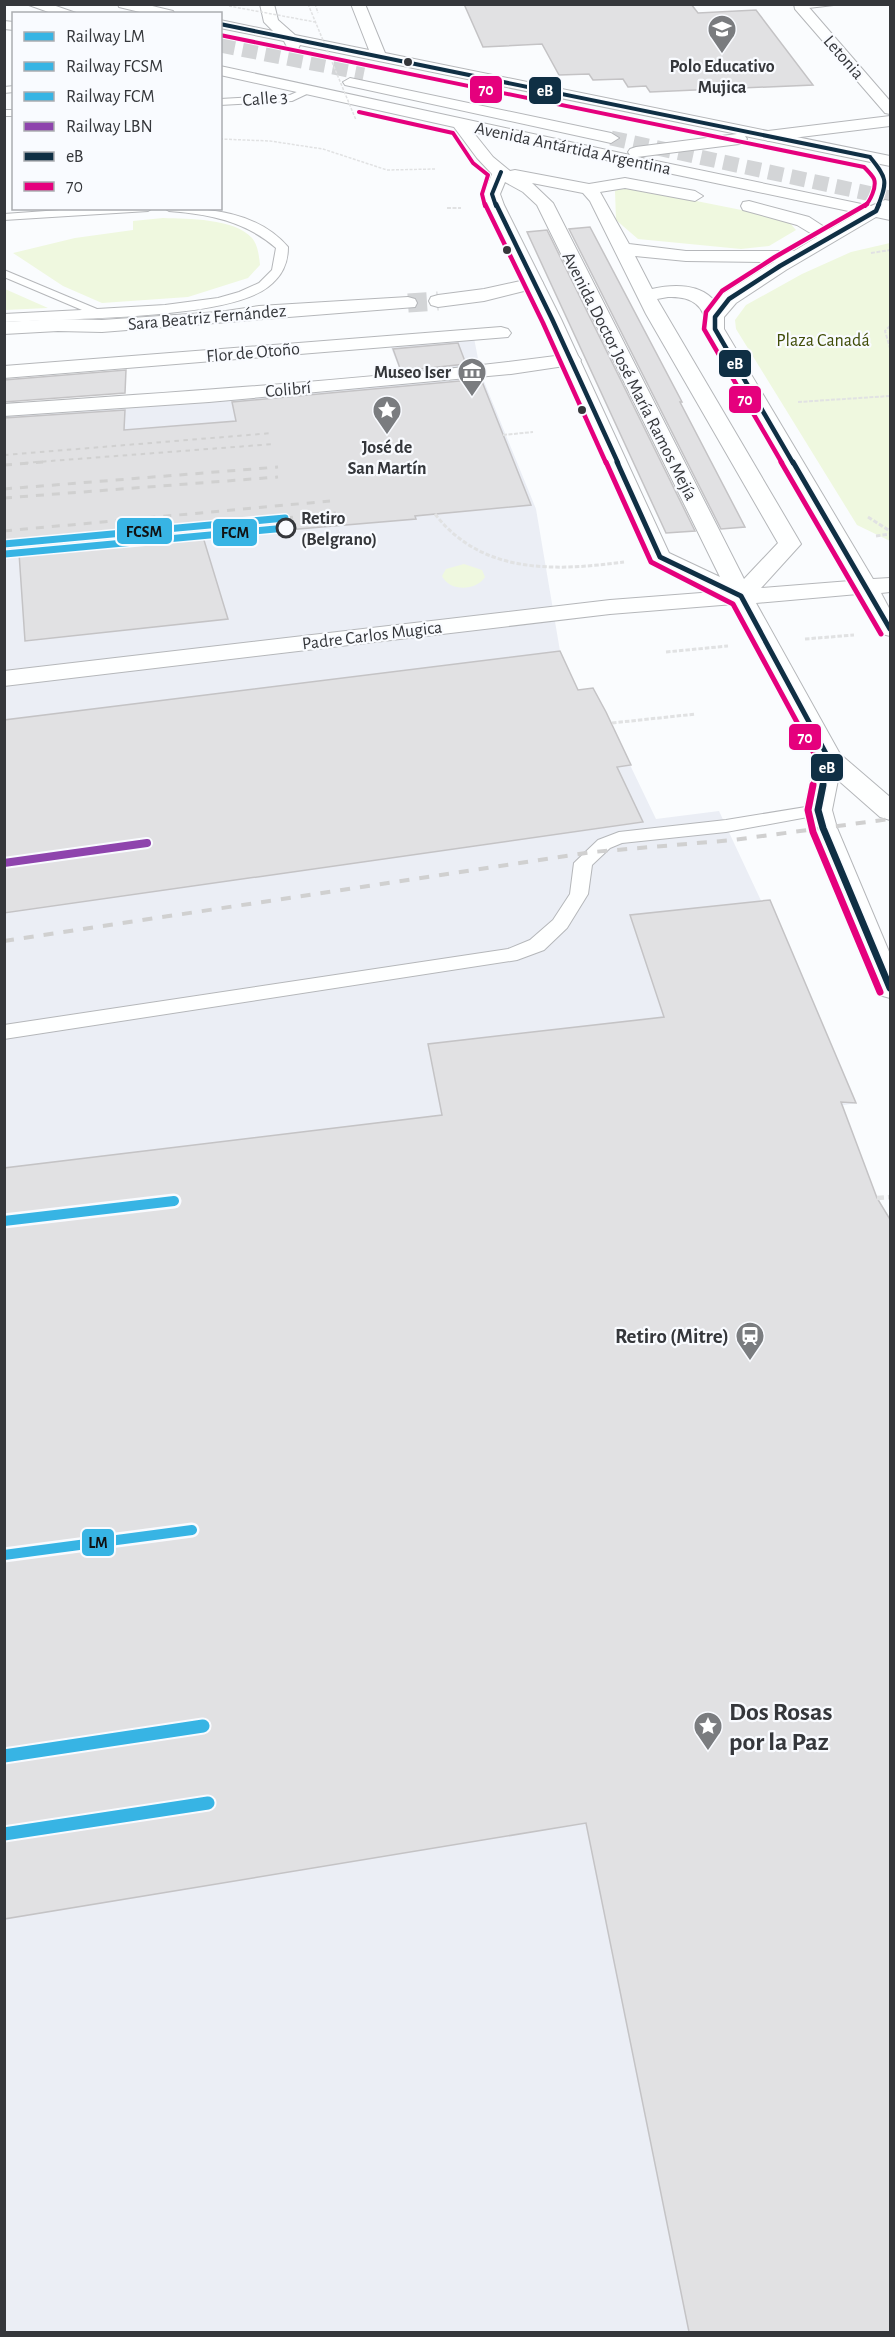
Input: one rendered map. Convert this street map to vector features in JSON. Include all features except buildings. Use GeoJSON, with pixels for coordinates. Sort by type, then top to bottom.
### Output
{"type":"FeatureCollection","features":[{"type":"Feature","properties":{"kind":"main road"},"geometry":{"type":"LineString","coordinates":[[32,4],[64,12]]}},
{"type":"Feature","properties":{"kind":"main road"},"geometry":{"type":"LineString","coordinates":[[124,4],[159,12]]}},
{"type":"Feature","properties":{"kind":"main road"},"geometry":{"type":"LineString","coordinates":[[267,4],[267,28]]}},
{"type":"Feature","properties":{"kind":"main road"},"geometry":{"type":"LineString","coordinates":[[358,4],[379,57]]}},
{"type":"Feature","properties":{"kind":"main road","name":"Letonia"},"geometry":{"type":"LineString","coordinates":[[799,5],[891,110]]}},
{"type":"Feature","properties":{"kind":"main road"},"geometry":{"type":"LineString","coordinates":[[222,24],[267,28],[290,38],[379,57],[891,161]]}},
{"type":"Feature","properties":{"kind":"main road"},"geometry":{"type":"LineString","coordinates":[[226,55],[267,28]]}},
{"type":"Feature","properties":{"kind":"main road"},"geometry":{"type":"LineString","coordinates":[[290,38],[303,78]]}},
{"type":"Feature","properties":{"kind":"main road","name":"Avenida Antártida Argentina"},"geometry":{"type":"LineString","coordinates":[[222,70],[303,78],[459,124],[886,209]]}},
{"type":"Feature","properties":{"kind":"main road"},"geometry":{"type":"LineString","coordinates":[[364,73],[625,128]]}},
{"type":"Feature","properties":{"kind":"main road"},"geometry":{"type":"LineString","coordinates":[[350,82],[611,138]]}},
{"type":"Feature","properties":{"kind":"main road"},"geometry":{"type":"LineString","coordinates":[[501,172],[891,120]]}},
{"type":"Feature","properties":{"kind":"main road","name":"Avenida Doctor José María Ramos Mejía"},"geometry":{"type":"LineString","coordinates":[[459,124],[481,156],[501,172],[535,190],[545,203],[765,643],[829,759],[891,811]]}},
{"type":"Feature","properties":{"kind":"main road"},"geometry":{"type":"LineString","coordinates":[[715,318],[729,299],[830,238],[886,209],[884,174],[870,157]]}},
{"type":"Feature","properties":{"kind":"main road"},"geometry":{"type":"LineString","coordinates":[[501,172],[589,189],[625,183],[707,198]]}},
{"type":"Feature","properties":{"kind":"main road"},"geometry":{"type":"LineString","coordinates":[[501,172],[492,194],[571,360],[660,557],[741,596],[790,544],[646,296],[598,200],[589,189]]}},
{"type":"Feature","properties":{"kind":"main road"},"geometry":{"type":"LineString","coordinates":[[730,202],[785,214],[803,221],[830,238]]}},
{"type":"Feature","properties":{"kind":"main road"},"geometry":{"type":"LineString","coordinates":[[621,248],[669,255],[799,256]]}},
{"type":"Feature","properties":{"kind":"main road"},"geometry":{"type":"LineString","coordinates":[[438,301],[484,295],[534,283]]}},
{"type":"Feature","properties":{"kind":"main road"},"geometry":{"type":"LineString","coordinates":[[646,296],[672,291],[690,294],[706,302],[715,318],[715,329],[891,629]]}},
{"type":"Feature","properties":{"kind":"main road","name":"Sara Beatriz Fernández"},"geometry":{"type":"LineString","coordinates":[[4,328],[57,325],[102,326],[219,318],[259,312],[408,303]]}},
{"type":"Feature","properties":{"kind":"main road","name":"Flor de Otoño"},"geometry":{"type":"LineString","coordinates":[[4,372],[501,333]]}},
{"type":"Feature","properties":{"kind":"main road","name":"Colibrí"},"geometry":{"type":"LineString","coordinates":[[4,410],[209,396],[511,368],[571,360]]}},
{"type":"Feature","properties":{"kind":"main road","name":"Padre Carlos Mugica"},"geometry":{"type":"LineString","coordinates":[[4,679],[610,607],[891,585]]}},
{"type":"Feature","properties":{"kind":"main road"},"geometry":{"type":"LineString","coordinates":[[829,759],[818,810],[823,828],[891,988]]}},
{"type":"Feature","properties":{"kind":"lane"},"geometry":{"type":"LineString","coordinates":[[799,5],[838,4]]}},
{"type":"Feature","properties":{"kind":"lane","name":"Calle 3"},"geometry":{"type":"LineString","coordinates":[[222,102],[292,98],[303,78]]}},
{"type":"Feature","properties":{"kind":"lane"},"geometry":{"type":"LineString","coordinates":[[4,217],[123,210]]}},
{"type":"Feature","properties":{"kind":"lane"},"geometry":{"type":"LineString","coordinates":[[4,318],[189,307],[245,294],[276,274],[282,260],[282,247],[271,237],[256,227],[224,215],[185,210]]}},
{"type":"Feature","properties":{"kind":"lane"},"geometry":{"type":"LineString","coordinates":[[4,273],[99,312]]}},
{"type":"Feature","properties":{"kind":"lane"},"geometry":{"type":"LineString","coordinates":[[4,1032],[510,955],[537,945],[560,924],[579,894],[583,863],[604,844],[619,838],[736,824],[818,810]]}},
{"type":"Feature","properties":{"kind":"path"},"geometry":{"type":"LineString","coordinates":[[308,4],[356,120]]}},
{"type":"Feature","properties":{"kind":"path"},"geometry":{"type":"LineString","coordinates":[[229,6],[315,22]]}},
{"type":"Feature","properties":{"kind":"path"},"geometry":{"type":"LineString","coordinates":[[222,140],[270,141],[323,149],[387,170],[435,169]]}},
{"type":"Feature","properties":{"kind":"path"},"geometry":{"type":"LineString","coordinates":[[891,326],[885,331],[887,343],[891,348]]}},
{"type":"Feature","properties":{"kind":"path"},"geometry":{"type":"LineString","coordinates":[[795,402],[891,396]]}},
{"type":"Feature","properties":{"kind":"path"},"geometry":{"type":"LineString","coordinates":[[503,435],[533,432]]}},
{"type":"Feature","properties":{"kind":"path"},"geometry":{"type":"LineString","coordinates":[[435,514],[441,524],[453,535],[498,558],[545,568],[581,567]]}},
{"type":"Feature","properties":{"kind":"path"},"geometry":{"type":"LineString","coordinates":[[666,652],[856,635]]}},
{"type":"Feature","properties":{"kind":"path"},"geometry":{"type":"LineString","coordinates":[[612,723],[696,714]]}},
{"type":"Feature","properties":{"kind":"path"},"geometry":{"type":"LineString","coordinates":[[877,1198],[891,1197]]}},
{"type":"Feature","properties":{"kind":"shaded area"},"geometry":{"type":"Polygon","coordinates":[[[474,338],[481,374],[536,509],[560,651],[578,690],[593,688],[656,819],[719,811],[856,1103],[839,1106],[890,1231],[890,2332],[5,2332],[5,413],[404,381],[390,345],[474,338]]]}},
{"type":"Feature","properties":{"kind":"green space"},"geometry":{"type":"Polygon","coordinates":[[[626,187],[767,215],[789,222],[796,230],[769,246],[741,249],[638,239],[616,220],[615,191],[626,187]]]}},
{"type":"Feature","properties":{"kind":"green space"},"geometry":{"type":"Polygon","coordinates":[[[163,218],[197,219],[223,223],[244,231],[254,241],[260,265],[248,278],[188,297],[102,303],[63,286],[13,253],[75,238],[133,230],[133,221],[163,218]]]}},
{"type":"Feature","properties":{"kind":"green space","name":"Plaza Canadá"},"geometry":{"type":"Polygon","coordinates":[[[890,243],[890,541],[857,525],[736,329],[735,320],[746,305],[802,274],[851,252],[890,243]]]}},
{"type":"Feature","properties":{"kind":"green space"},"geometry":{"type":"Polygon","coordinates":[[[5,289],[48,308],[5,310],[5,289]]]}},
{"type":"Feature","properties":{"kind":"green space"},"geometry":{"type":"Polygon","coordinates":[[[464,564],[482,570],[485,577],[481,582],[463,588],[451,585],[442,576],[446,569],[464,564]]]}},
{"type":"Feature","properties":{"kind":"tunnel"},"geometry":{"type":"LineString","coordinates":[[222,45],[364,73]]}},
{"type":"Feature","properties":{"kind":"tunnel"},"geometry":{"type":"LineString","coordinates":[[611,138],[890,198]]}},
{"type":"Feature","properties":{"kind":"tunnel"},"geometry":{"type":"LineString","coordinates":[[408,303],[438,301]]}},
{"type":"Feature","properties":{"kind":"railway"},"geometry":{"type":"LineString","coordinates":[[4,455],[273,433]]}},
{"type":"Feature","properties":{"kind":"railway"},"geometry":{"type":"LineString","coordinates":[[24,463],[274,444]]}},
{"type":"Feature","properties":{"kind":"railway"},"geometry":{"type":"LineString","coordinates":[[4,465],[43,462]]}},
{"type":"Feature","properties":{"kind":"railway"},"geometry":{"type":"LineString","coordinates":[[4,489],[278,467]]}},
{"type":"Feature","properties":{"kind":"railway"},"geometry":{"type":"LineString","coordinates":[[4,498],[278,477]]}},
{"type":"Feature","properties":{"kind":"railway"},"geometry":{"type":"LineString","coordinates":[[4,531],[330,501]]}},
{"type":"Feature","properties":{"kind":"railway"},"geometry":{"type":"LineString","coordinates":[[285,518],[336,513]]}},
{"type":"Feature","properties":{"kind":"railway"},"geometry":{"type":"LineString","coordinates":[[4,941],[593,852],[733,840],[890,819]]}},
{"type":"Feature","properties":{"kind":"rail line","name":"FCSM"},"geometry":{"type":"LineString","coordinates":[[4,544],[285,518]]}},
{"type":"Feature","properties":{"kind":"rail line","name":"FCM"},"geometry":{"type":"LineString","coordinates":[[5,554],[286,528]]}},
{"type":"Feature","properties":{"kind":"rail line","name":"LBN"},"geometry":{"type":"LineString","coordinates":[[4,863],[147,843]]}},
{"type":"Feature","properties":{"kind":"rail line","name":"LM"},"geometry":{"type":"LineString","coordinates":[[4,1221],[174,1201]]}},
{"type":"Feature","properties":{"kind":"rail line","name":"LM"},"geometry":{"type":"LineString","coordinates":[[4,1555],[192,1530]]}},
{"type":"Feature","properties":{"kind":"rail line","name":"LM"},"geometry":{"type":"LineString","coordinates":[[4,1756],[203,1726]]}},
{"type":"Feature","properties":{"kind":"rail line","name":"LM"},"geometry":{"type":"LineString","coordinates":[[4,1834],[208,1803]]}},
{"type":"Feature","properties":{"kind":"transit line","name":"eB"},"geometry":{"type":"LineString","coordinates":[[222,24],[870,157]]}},
{"type":"Feature","properties":{"kind":"transit line","name":"70"},"geometry":{"type":"LineString","coordinates":[[222,35],[864,167],[874,178],[875,186],[868,204],[775,257],[722,291],[706,312],[704,329],[881,634]]}},
{"type":"Feature","properties":{"kind":"transit line","name":"70"},"geometry":{"type":"LineString","coordinates":[[359,112],[453,133],[473,163],[488,175],[482,194],[486,209],[543,323],[651,562],[733,604],[818,761],[808,810],[813,832],[880,992]]}},
{"type":"Feature","properties":{"kind":"transit line","name":"eB"},"geometry":{"type":"LineString","coordinates":[[870,157],[884,174],[886,187],[876,211],[780,266],[729,299],[715,317],[715,329],[890,629]]}},
{"type":"Feature","properties":{"kind":"transit line","name":"eB"},"geometry":{"type":"LineString","coordinates":[[501,172],[492,194],[496,205],[552,319],[660,557],[741,596],[829,759],[818,810],[823,828],[890,988]]}},
{"type":"Feature","properties":{"kind":"place","name":"Polo Educativo Mujica"},"geometry":{"type":"Point","coordinates":[722,54]}},
{"type":"Feature","properties":{"kind":"place","name":"Museo Iser"},"geometry":{"type":"Point","coordinates":[472,398]}},
{"type":"Feature","properties":{"kind":"place","name":"José de San Martín"},"geometry":{"type":"Point","coordinates":[387,436]}},
{"type":"Feature","properties":{"kind":"place","name":"Retiro (Belgrano)"},"geometry":{"type":"Point","coordinates":[286,528]}},
{"type":"Feature","properties":{"kind":"place","name":"Retiro (Mitre)"},"geometry":{"type":"Point","coordinates":[750,1362]}},
{"type":"Feature","properties":{"kind":"place","name":"Dos Rosas por la Paz"},"geometry":{"type":"Point","coordinates":[708,1752]}}]}
